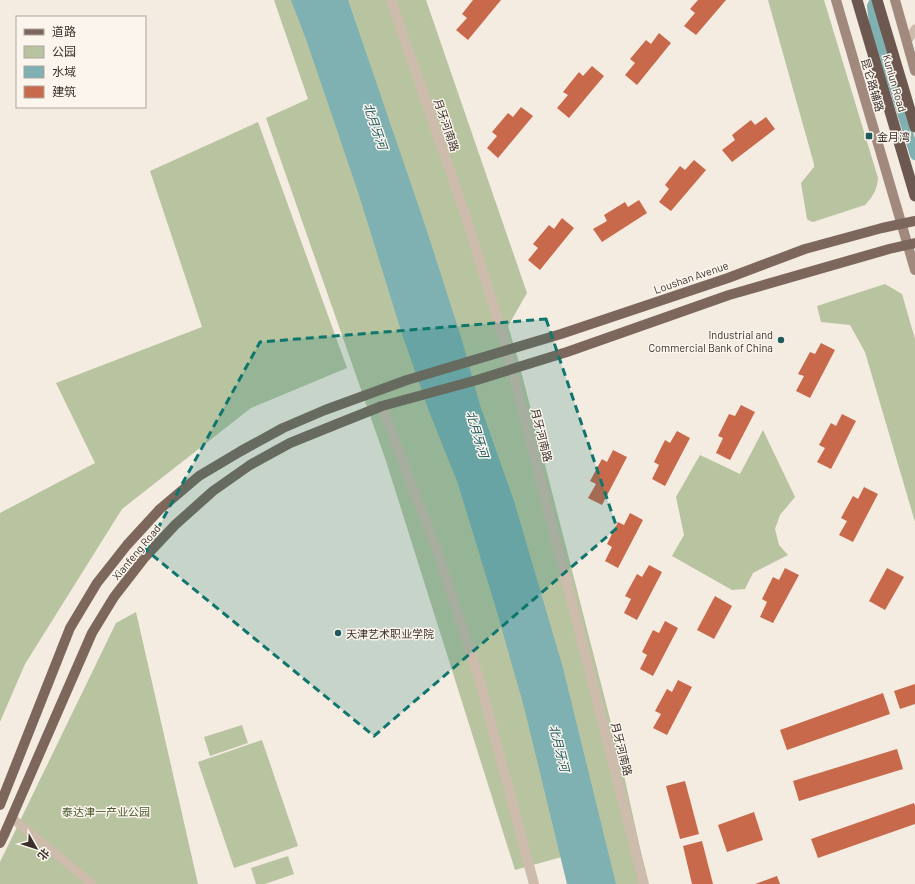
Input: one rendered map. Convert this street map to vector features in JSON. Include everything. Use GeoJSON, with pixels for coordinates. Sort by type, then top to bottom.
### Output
{"type":"FeatureCollection","features":[{"type":"Feature","properties":{"kind":"highway","name":"Kunlun Road"},"geometry":{"type":"LineString","coordinates":[[857,0],[915,196]]}},
{"type":"Feature","properties":{"kind":"highway","name":"Kunlun Road"},"geometry":{"type":"LineString","coordinates":[[877,0],[915,127]]}},
{"type":"Feature","properties":{"kind":"main road","name":"昆仑路辅路"},"geometry":{"type":"LineString","coordinates":[[836,0],[901,224],[911,243],[915,270]]}},
{"type":"Feature","properties":{"kind":"main road"},"geometry":{"type":"LineString","coordinates":[[895,1],[915,71]]}},
{"type":"Feature","properties":{"kind":"main road","name":"Loushan Avenue"},"geometry":{"type":"LineString","coordinates":[[475,359],[561,334],[714,283],[805,249],[915,221]]}},
{"type":"Feature","properties":{"kind":"main road"},"geometry":{"type":"LineString","coordinates":[[512,369],[567,352],[729,295],[911,243]]}},
{"type":"Feature","properties":{"kind":"main road","name":"Xianfeng Road"},"geometry":{"type":"LineString","coordinates":[[0,806],[70,628],[97,583],[126,545],[160,509],[200,476],[282,428],[325,410],[407,380],[475,359]]}},
{"type":"Feature","properties":{"kind":"main road","name":"Xianfeng Road"},"geometry":{"type":"LineString","coordinates":[[0,843],[92,633],[114,598],[145,557],[175,525],[208,496],[250,465],[290,443],[382,406],[512,369]]}},
{"type":"Feature","properties":{"kind":"street","name":"月牙河南路"},"geometry":{"type":"LineString","coordinates":[[391,0],[466,217],[507,350],[644,884]]}},
{"type":"Feature","properties":{"kind":"street"},"geometry":{"type":"LineString","coordinates":[[907,42],[915,29]]}},
{"type":"Feature","properties":{"kind":"street"},"geometry":{"type":"LineString","coordinates":[[382,406],[436,547],[481,685],[534,884]]}},
{"type":"Feature","properties":{"kind":"street"},"geometry":{"type":"LineString","coordinates":[[12,818],[92,884]]}},
{"type":"Feature","properties":{"kind":"highlighted area"},"geometry":{"type":"Polygon","coordinates":[[[546,319],[617,528],[374,736],[146,550],[260,342],[546,319]]]}},
{"type":"Feature","properties":{"kind":"green space"},"geometry":{"type":"Polygon","coordinates":[[[274,0],[426,0],[527,293],[508,326],[518,359],[621,762],[648,884],[584,884],[576,853],[515,870],[386,461],[266,118],[308,99],[274,0]]]}},
{"type":"Feature","properties":{"kind":"green space"},"geometry":{"type":"Polygon","coordinates":[[[768,0],[824,0],[878,178],[875,191],[865,205],[813,222],[807,219],[801,183],[814,167],[814,164],[768,0]]]}},
{"type":"Feature","properties":{"kind":"green space"},"geometry":{"type":"Polygon","coordinates":[[[258,122],[347,368],[251,408],[122,509],[25,664],[0,722],[0,513],[95,463],[56,383],[202,327],[150,171],[258,122]]]}},
{"type":"Feature","properties":{"kind":"green space"},"geometry":{"type":"Polygon","coordinates":[[[885,284],[902,294],[915,339],[915,522],[865,352],[850,325],[821,322],[817,306],[885,284]]]}},
{"type":"Feature","properties":{"kind":"green space"},"geometry":{"type":"Polygon","coordinates":[[[763,430],[795,497],[780,515],[775,529],[779,545],[788,555],[753,573],[745,589],[732,590],[672,556],[684,535],[676,497],[700,455],[740,474],[763,430]]]}},
{"type":"Feature","properties":{"kind":"green space","name":"泰达津一产业公园"},"geometry":{"type":"Polygon","coordinates":[[[136,612],[198,884],[0,884],[0,862],[116,623],[136,612]]]}},
{"type":"Feature","properties":{"kind":"green space"},"geometry":{"type":"Polygon","coordinates":[[[242,725],[248,743],[210,756],[204,737],[242,725]]]}},
{"type":"Feature","properties":{"kind":"green space"},"geometry":{"type":"Polygon","coordinates":[[[262,740],[298,846],[234,868],[198,762],[262,740]]]}},
{"type":"Feature","properties":{"kind":"green space"},"geometry":{"type":"Polygon","coordinates":[[[288,856],[294,874],[265,884],[256,884],[251,868],[288,856]]]}},
{"type":"Feature","properties":{"kind":"water","name":"北月牙河"},"geometry":{"type":"Polygon","coordinates":[[[291,0],[348,0],[426,228],[461,337],[480,405],[514,501],[563,668],[616,884],[567,884],[524,707],[457,481],[430,414],[402,334],[359,195],[307,42],[291,0]]]}},
{"type":"Feature","properties":{"kind":"building"},"geometry":{"type":"Polygon","coordinates":[[[473,0],[501,0],[468,40],[456,30],[467,18],[462,14],[473,0]]]}},
{"type":"Feature","properties":{"kind":"building"},"geometry":{"type":"Polygon","coordinates":[[[698,0],[726,0],[696,35],[684,26],[695,13],[690,9],[698,0]]]}},
{"type":"Feature","properties":{"kind":"building"},"geometry":{"type":"Polygon","coordinates":[[[659,33],[671,43],[637,85],[625,75],[635,63],[630,59],[646,40],[651,44],[659,33]]]}},
{"type":"Feature","properties":{"kind":"building"},"geometry":{"type":"Polygon","coordinates":[[[592,66],[604,76],[569,118],[557,108],[568,95],[563,92],[579,72],[583,76],[592,66]]]}},
{"type":"Feature","properties":{"kind":"building"},"geometry":{"type":"Polygon","coordinates":[[[521,107],[533,116],[498,158],[487,148],[497,136],[492,132],[508,113],[513,117],[521,107]]]}},
{"type":"Feature","properties":{"kind":"building"},"geometry":{"type":"Polygon","coordinates":[[[766,117],[775,129],[732,162],[722,150],[735,140],[732,135],[751,120],[755,125],[766,117]]]}},
{"type":"Feature","properties":{"kind":"building"},"geometry":{"type":"Polygon","coordinates":[[[694,160],[706,170],[671,211],[659,202],[669,189],[665,185],[680,166],[685,170],[694,160]]]}},
{"type":"Feature","properties":{"kind":"building"},"geometry":{"type":"Polygon","coordinates":[[[639,200],[647,213],[602,242],[593,229],[607,221],[604,215],[625,202],[628,207],[639,200]]]}},
{"type":"Feature","properties":{"kind":"building"},"geometry":{"type":"Polygon","coordinates":[[[562,218],[574,228],[540,270],[528,260],[538,248],[533,244],[549,225],[554,229],[562,218]]]}},
{"type":"Feature","properties":{"kind":"building"},"geometry":{"type":"Polygon","coordinates":[[[821,343],[835,350],[810,398],[796,391],[804,376],[798,374],[810,352],[815,354],[821,343]]]}},
{"type":"Feature","properties":{"kind":"building"},"geometry":{"type":"Polygon","coordinates":[[[741,405],[755,412],[730,460],[716,453],[723,438],[718,436],[729,414],[735,416],[741,405]]]}},
{"type":"Feature","properties":{"kind":"building"},"geometry":{"type":"Polygon","coordinates":[[[842,414],[856,421],[831,469],[817,462],[825,448],[819,445],[831,423],[836,426],[842,414]]]}},
{"type":"Feature","properties":{"kind":"building"},"geometry":{"type":"Polygon","coordinates":[[[677,431],[690,438],[665,486],[652,479],[659,465],[654,462],[665,440],[670,443],[677,431]]]}},
{"type":"Feature","properties":{"kind":"building"},"geometry":{"type":"Polygon","coordinates":[[[613,450],[627,457],[602,505],[588,498],[596,484],[590,481],[602,459],[607,462],[613,450]]]}},
{"type":"Feature","properties":{"kind":"building"},"geometry":{"type":"Polygon","coordinates":[[[864,487],[878,494],[853,542],[839,535],[847,521],[841,518],[853,496],[858,499],[864,487]]]}},
{"type":"Feature","properties":{"kind":"building"},"geometry":{"type":"Polygon","coordinates":[[[630,513],[643,520],[618,568],[605,561],[612,547],[607,544],[618,522],[624,525],[630,513]]]}},
{"type":"Feature","properties":{"kind":"building"},"geometry":{"type":"Polygon","coordinates":[[[649,565],[662,572],[637,620],[624,613],[631,599],[625,596],[637,574],[642,577],[649,565]]]}},
{"type":"Feature","properties":{"kind":"building"},"geometry":{"type":"Polygon","coordinates":[[[785,568],[799,575],[773,623],[760,617],[767,602],[762,599],[773,577],[779,580],[785,568]]]}},
{"type":"Feature","properties":{"kind":"building"},"geometry":{"type":"Polygon","coordinates":[[[887,568],[904,577],[885,610],[869,601],[887,568]]]}},
{"type":"Feature","properties":{"kind":"building"},"geometry":{"type":"Polygon","coordinates":[[[715,596],[732,606],[714,639],[697,630],[715,596]]]}},
{"type":"Feature","properties":{"kind":"building"},"geometry":{"type":"Polygon","coordinates":[[[665,621],[678,628],[653,676],[640,669],[647,655],[642,652],[653,630],[659,633],[665,621]]]}},
{"type":"Feature","properties":{"kind":"building"},"geometry":{"type":"Polygon","coordinates":[[[678,680],[692,687],[667,735],[653,728],[661,714],[655,711],[667,689],[672,692],[678,680]]]}},
{"type":"Feature","properties":{"kind":"building"},"geometry":{"type":"Polygon","coordinates":[[[915,684],[915,704],[900,709],[894,691],[915,684]]]}},
{"type":"Feature","properties":{"kind":"building"},"geometry":{"type":"Polygon","coordinates":[[[883,693],[890,714],[787,750],[780,730],[883,693]]]}},
{"type":"Feature","properties":{"kind":"building"},"geometry":{"type":"Polygon","coordinates":[[[897,749],[903,769],[799,801],[793,781],[897,749]]]}},
{"type":"Feature","properties":{"kind":"building"},"geometry":{"type":"Polygon","coordinates":[[[685,781],[699,834],[680,839],[666,786],[685,781]]]}},
{"type":"Feature","properties":{"kind":"building"},"geometry":{"type":"Polygon","coordinates":[[[914,803],[915,824],[818,858],[811,839],[914,803]]]}},
{"type":"Feature","properties":{"kind":"building"},"geometry":{"type":"Polygon","coordinates":[[[754,812],[763,840],[727,852],[718,825],[754,812]]]}},
{"type":"Feature","properties":{"kind":"building"},"geometry":{"type":"Polygon","coordinates":[[[702,841],[713,884],[692,884],[683,846],[702,841]]]}},
{"type":"Feature","properties":{"kind":"building"},"geometry":{"type":"Polygon","coordinates":[[[777,876],[780,884],[755,884],[777,876]]]}},
{"type":"Feature","properties":{"kind":"waterway"},"geometry":{"type":"LineString","coordinates":[[875,0],[872,6],[874,23],[915,155]]}},
{"type":"Feature","properties":{"kind":"place","name":"金月湾"},"geometry":{"type":"Point","coordinates":[869,136]}},
{"type":"Feature","properties":{"kind":"place","name":"Industrial and Commercial Bank of China"},"geometry":{"type":"Point","coordinates":[781,340]}},
{"type":"Feature","properties":{"kind":"place","name":"天津艺术职业学院"},"geometry":{"type":"Point","coordinates":[338,633]}}]}
